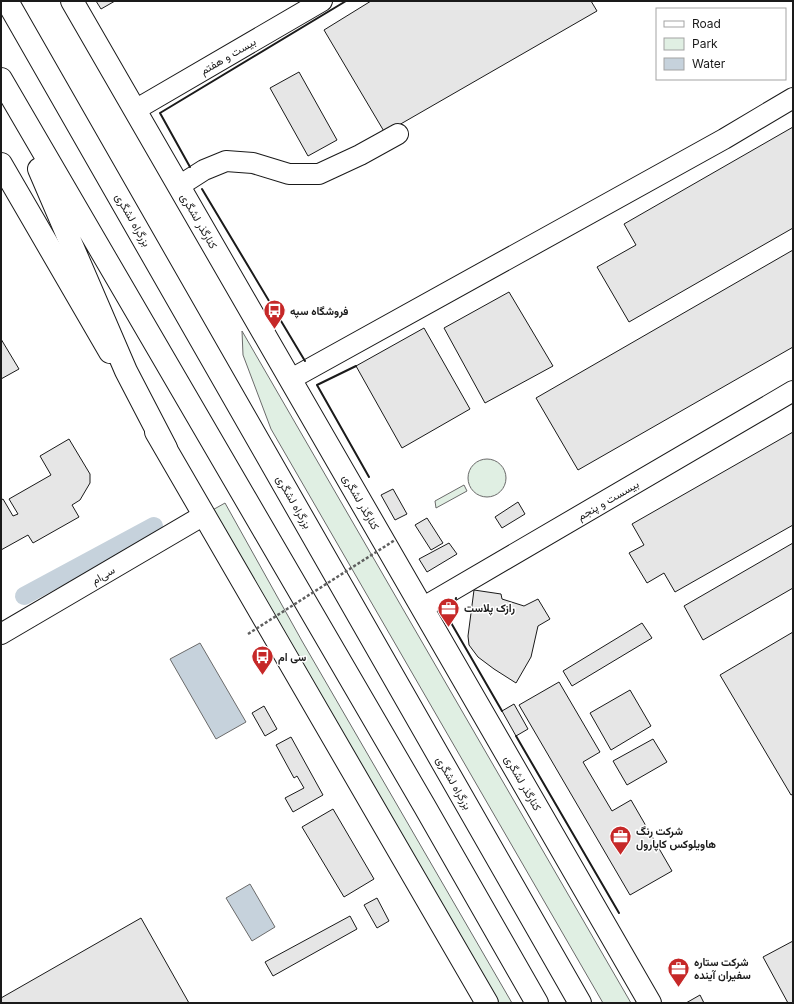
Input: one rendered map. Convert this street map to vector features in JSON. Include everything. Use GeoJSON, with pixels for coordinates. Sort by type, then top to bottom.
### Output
{"type":"FeatureCollection","features":[{"type":"Feature","properties":{"kind":"main road","name":"بزرگراه لشگری"},"geometry":{"type":"LineString","coordinates":[[7,1],[580,1003]]}},
{"type":"Feature","properties":{"kind":"main road","name":"کنارگذر لشگری"},"geometry":{"type":"LineString","coordinates":[[72,1],[650,1003]]}},
{"type":"Feature","properties":{"kind":"main road"},"geometry":{"type":"LineString","coordinates":[[1,79],[126,371],[166,448]]}},
{"type":"Feature","properties":{"kind":"main road"},"geometry":{"type":"LineString","coordinates":[[1,79],[425,807],[537,1003]]}},
{"type":"Feature","properties":{"kind":"main road"},"geometry":{"type":"LineString","coordinates":[[1,164],[487,1003]]}},
{"type":"Feature","properties":{"kind":"street","name":"بیست و هفتم"},"geometry":{"type":"LineString","coordinates":[[135,110],[322,1]]}},
{"type":"Feature","properties":{"kind":"street"},"geometry":{"type":"LineString","coordinates":[[291,379],[724,139],[793,98]]}},
{"type":"Feature","properties":{"kind":"street"},"geometry":{"type":"LineString","coordinates":[[179,186],[204,170],[226,161],[253,163],[289,174],[319,174],[360,155],[398,134]]}},
{"type":"Feature","properties":{"kind":"street","name":"بیسست و پنجم"},"geometry":{"type":"LineString","coordinates":[[422,608],[793,391]]}},
{"type":"Feature","properties":{"kind":"street","name":"سی‌ام"},"geometry":{"type":"LineString","coordinates":[[1,634],[204,515]]}},
{"type":"Feature","properties":{"kind":"path"},"geometry":{"type":"LineString","coordinates":[[248,634],[395,540]]}},
{"type":"Feature","properties":{"kind":"green space"},"geometry":{"type":"Polygon","coordinates":[[[242,331],[631,1003],[603,1003],[271,429],[243,355],[242,331]]]}},
{"type":"Feature","properties":{"kind":"green space"},"geometry":{"type":"Polygon","coordinates":[[[483,459],[491,459],[501,464],[505,471],[505,485],[501,492],[491,497],[483,497],[473,492],[471,489],[468,482],[468,474],[473,464],[476,462],[483,459]]]}},
{"type":"Feature","properties":{"kind":"green space"},"geometry":{"type":"Polygon","coordinates":[[[464,485],[467,491],[436,508],[435,501],[464,485]]]}},
{"type":"Feature","properties":{"kind":"green space"},"geometry":{"type":"Polygon","coordinates":[[[225,503],[302,641],[512,1003],[494,1003],[209,512],[225,503]]]}},
{"type":"Feature","properties":{"kind":"water"},"geometry":{"type":"Polygon","coordinates":[[[200,643],[246,722],[216,739],[170,659],[200,643]]]}},
{"type":"Feature","properties":{"kind":"water"},"geometry":{"type":"Polygon","coordinates":[[[250,884],[275,927],[252,941],[226,898],[250,884]]]}},
{"type":"Feature","properties":{"kind":"building"},"geometry":{"type":"Polygon","coordinates":[[[96,1],[115,1],[101,9],[96,1]]]}},
{"type":"Feature","properties":{"kind":"building"},"geometry":{"type":"Polygon","coordinates":[[[371,1],[591,1],[597,11],[385,133],[324,30],[371,1]]]}},
{"type":"Feature","properties":{"kind":"building"},"geometry":{"type":"Polygon","coordinates":[[[299,72],[337,140],[308,156],[270,88],[299,72]]]}},
{"type":"Feature","properties":{"kind":"building"},"geometry":{"type":"Polygon","coordinates":[[[793,127],[793,228],[629,322],[597,267],[636,245],[624,224],[793,127]]]}},
{"type":"Feature","properties":{"kind":"building"},"geometry":{"type":"Polygon","coordinates":[[[793,250],[793,347],[578,470],[536,398],[793,250]]]}},
{"type":"Feature","properties":{"kind":"building"},"geometry":{"type":"Polygon","coordinates":[[[509,292],[553,366],[485,403],[444,328],[509,292]]]}},
{"type":"Feature","properties":{"kind":"building"},"geometry":{"type":"Polygon","coordinates":[[[424,328],[470,409],[402,448],[356,366],[424,328]]]}},
{"type":"Feature","properties":{"kind":"building"},"geometry":{"type":"Polygon","coordinates":[[[1,339],[19,369],[1,379],[1,339]]]}},
{"type":"Feature","properties":{"kind":"building"},"geometry":{"type":"Polygon","coordinates":[[[793,432],[793,525],[675,592],[664,573],[647,583],[629,553],[644,545],[632,524],[793,432]]]}},
{"type":"Feature","properties":{"kind":"building"},"geometry":{"type":"Polygon","coordinates":[[[69,439],[90,474],[90,483],[80,500],[72,505],[79,517],[33,543],[28,535],[1,550],[1,500],[3,499],[13,516],[18,514],[9,499],[51,475],[40,456],[69,439]]]}},
{"type":"Feature","properties":{"kind":"building"},"geometry":{"type":"Polygon","coordinates":[[[393,489],[407,514],[395,520],[381,495],[393,489]]]}},
{"type":"Feature","properties":{"kind":"building"},"geometry":{"type":"Polygon","coordinates":[[[518,502],[525,514],[502,528],[495,517],[518,502]]]}},
{"type":"Feature","properties":{"kind":"building"},"geometry":{"type":"Polygon","coordinates":[[[427,518],[443,543],[431,550],[415,525],[427,518]]]}},
{"type":"Feature","properties":{"kind":"building"},"geometry":{"type":"Polygon","coordinates":[[[449,543],[457,554],[427,572],[419,559],[449,543]]]}},
{"type":"Feature","properties":{"kind":"building"},"geometry":{"type":"Polygon","coordinates":[[[793,543],[793,588],[703,640],[684,606],[793,543]]]}},
{"type":"Feature","properties":{"kind":"building"},"geometry":{"type":"Polygon","coordinates":[[[474,590],[501,594],[502,599],[524,606],[538,599],[550,619],[538,626],[531,657],[516,683],[478,657],[469,645],[468,636],[474,590]]]}},
{"type":"Feature","properties":{"kind":"building"},"geometry":{"type":"Polygon","coordinates":[[[642,623],[652,638],[572,686],[563,671],[642,623]]]}},
{"type":"Feature","properties":{"kind":"building"},"geometry":{"type":"Polygon","coordinates":[[[793,632],[793,794],[791,795],[720,675],[793,632]]]}},
{"type":"Feature","properties":{"kind":"building"},"geometry":{"type":"Polygon","coordinates":[[[559,682],[600,752],[583,762],[612,811],[631,800],[672,871],[630,895],[519,705],[559,682]]]}},
{"type":"Feature","properties":{"kind":"building"},"geometry":{"type":"Polygon","coordinates":[[[630,690],[651,726],[611,750],[590,713],[630,690]]]}},
{"type":"Feature","properties":{"kind":"building"},"geometry":{"type":"Polygon","coordinates":[[[514,704],[528,729],[516,736],[502,711],[514,704]]]}},
{"type":"Feature","properties":{"kind":"building"},"geometry":{"type":"Polygon","coordinates":[[[264,706],[277,729],[265,736],[252,713],[264,706]]]}},
{"type":"Feature","properties":{"kind":"building"},"geometry":{"type":"Polygon","coordinates":[[[291,737],[323,795],[293,812],[285,798],[304,788],[297,776],[294,778],[276,745],[291,737]]]}},
{"type":"Feature","properties":{"kind":"building"},"geometry":{"type":"Polygon","coordinates":[[[653,739],[667,762],[627,785],[613,761],[653,739]]]}},
{"type":"Feature","properties":{"kind":"building"},"geometry":{"type":"Polygon","coordinates":[[[333,809],[374,879],[344,897],[302,827],[333,809]]]}},
{"type":"Feature","properties":{"kind":"building"},"geometry":{"type":"Polygon","coordinates":[[[377,898],[389,921],[377,928],[364,905],[377,898]]]}},
{"type":"Feature","properties":{"kind":"building"},"geometry":{"type":"Polygon","coordinates":[[[350,916],[357,929],[273,976],[265,962],[350,916]]]}},
{"type":"Feature","properties":{"kind":"building"},"geometry":{"type":"Polygon","coordinates":[[[141,918],[189,1003],[1,1003],[1,998],[141,918]]]}},
{"type":"Feature","properties":{"kind":"building"},"geometry":{"type":"Polygon","coordinates":[[[793,941],[793,1003],[788,1003],[763,957],[793,941]]]}},
{"type":"Feature","properties":{"kind":"building"},"geometry":{"type":"Polygon","coordinates":[[[700,995],[704,1003],[686,1003],[700,995]]]}},
{"type":"Feature","properties":{"kind":"waterway"},"geometry":{"type":"LineString","coordinates":[[24,596],[154,526]]}},
{"type":"Feature","properties":{"kind":"wall"},"geometry":{"type":"LineString","coordinates":[[190,167],[160,113],[346,1]]}},
{"type":"Feature","properties":{"kind":"wall"},"geometry":{"type":"LineString","coordinates":[[202,189],[305,361]]}},
{"type":"Feature","properties":{"kind":"wall"},"geometry":{"type":"LineString","coordinates":[[356,366],[317,385],[369,477]]}},
{"type":"Feature","properties":{"kind":"wall"},"geometry":{"type":"LineString","coordinates":[[456,598],[450,621],[502,711]]}},
{"type":"Feature","properties":{"kind":"wall"},"geometry":{"type":"LineString","coordinates":[[516,736],[619,913]]}},
{"type":"Feature","properties":{"kind":"place","name":"فروشگاه سپه"},"geometry":{"type":"Point","coordinates":[275,330]}},
{"type":"Feature","properties":{"kind":"place","name":"رازک پلاست"},"geometry":{"type":"Point","coordinates":[449,628]}},
{"type":"Feature","properties":{"kind":"place","name":"سی ام"},"geometry":{"type":"Point","coordinates":[263,676]}},
{"type":"Feature","properties":{"kind":"place","name":"شرکت رنگ هاویلوکس کاپارول"},"geometry":{"type":"Point","coordinates":[621,856]}},
{"type":"Feature","properties":{"kind":"place","name":"شرکت ستاره سفیران آینده"},"geometry":{"type":"Point","coordinates":[678,988]}}]}
